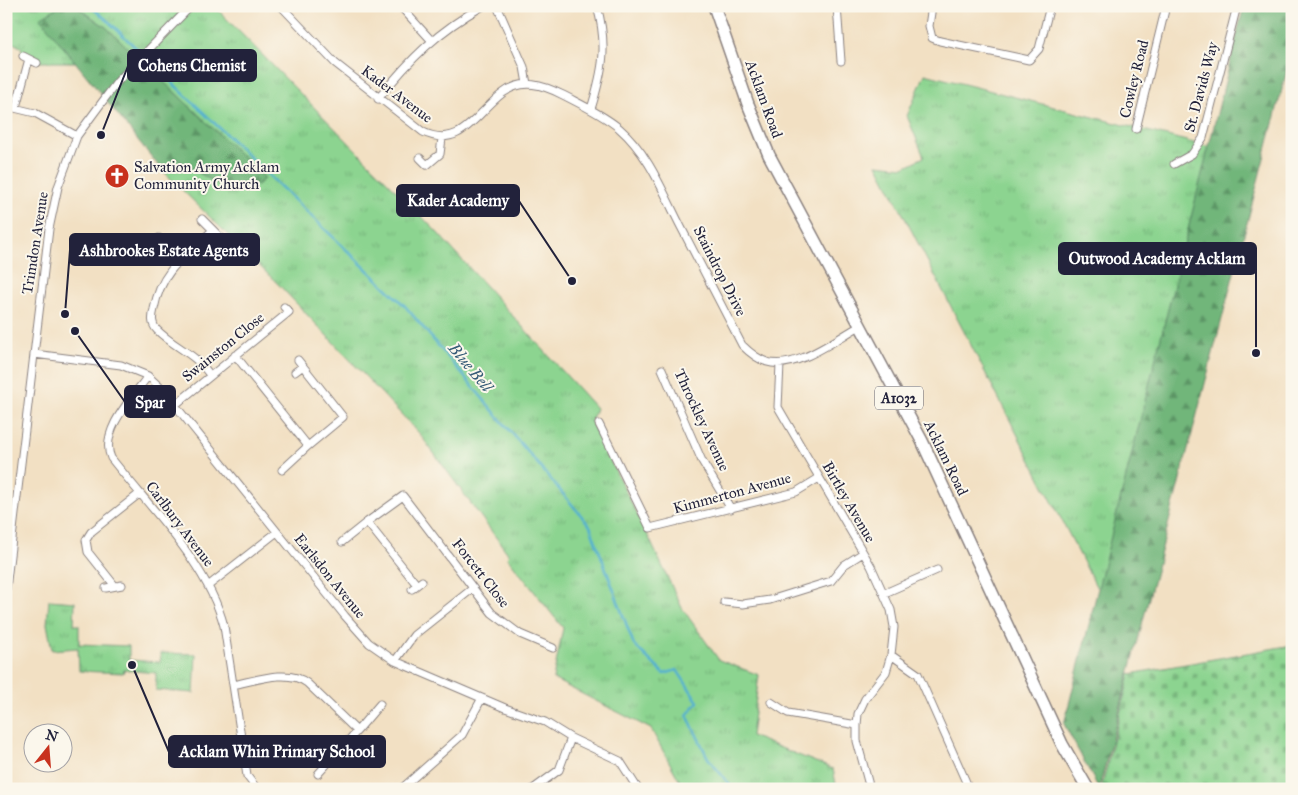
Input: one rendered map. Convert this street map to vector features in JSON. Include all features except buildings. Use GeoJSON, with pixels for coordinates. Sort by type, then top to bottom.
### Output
{"type":"FeatureCollection","features":[{"type":"Feature","properties":{"kind":"main road","name":"Acklam Road"},"geometry":{"type":"LineString","coordinates":[[714,6],[748,104],[769,155],[922,441],[1062,744],[1088,789]]}},
{"type":"Feature","properties":{"kind":"street","name":"Trimdon Avenue"},"geometry":{"type":"LineString","coordinates":[[6,589],[51,213],[58,187],[77,136],[100,102],[127,71],[191,6]]}},
{"type":"Feature","properties":{"kind":"street","name":"Kader Avenue"},"geometry":{"type":"LineString","coordinates":[[281,6],[335,63],[378,99],[422,132],[433,137],[442,138],[459,134],[503,93],[514,86],[527,84]]}},
{"type":"Feature","properties":{"kind":"street"},"geometry":{"type":"LineString","coordinates":[[400,6],[431,40]]}},
{"type":"Feature","properties":{"kind":"street"},"geometry":{"type":"LineString","coordinates":[[378,99],[405,65],[431,40],[463,17],[483,6]]}},
{"type":"Feature","properties":{"kind":"street"},"geometry":{"type":"LineString","coordinates":[[498,6],[524,67],[527,84],[546,86],[591,109],[600,79],[604,49],[602,25],[597,6]]}},
{"type":"Feature","properties":{"kind":"street"},"geometry":{"type":"LineString","coordinates":[[837,6],[841,61]]}},
{"type":"Feature","properties":{"kind":"street"},"geometry":{"type":"LineString","coordinates":[[932,6],[929,26],[932,38],[1029,60],[1039,49],[1050,6]]}},
{"type":"Feature","properties":{"kind":"street","name":"Cowley Road"},"geometry":{"type":"LineString","coordinates":[[1136,129],[1166,6]]}},
{"type":"Feature","properties":{"kind":"street","name":"St. Davids Way"},"geometry":{"type":"LineString","coordinates":[[1174,164],[1192,154],[1203,138],[1237,6]]}},
{"type":"Feature","properties":{"kind":"street"},"geometry":{"type":"LineString","coordinates":[[16,107],[26,57],[37,63]]}},
{"type":"Feature","properties":{"kind":"street"},"geometry":{"type":"LineString","coordinates":[[6,106],[35,113],[77,136]]}},
{"type":"Feature","properties":{"kind":"street","name":"Staindrop Drive"},"geometry":{"type":"LineString","coordinates":[[591,109],[618,127],[646,159],[742,345],[754,356],[768,362],[780,364]]}},
{"type":"Feature","properties":{"kind":"street"},"geometry":{"type":"LineString","coordinates":[[420,158],[427,165],[440,154],[442,138]]}},
{"type":"Feature","properties":{"kind":"street"},"geometry":{"type":"LineString","coordinates":[[202,219],[224,241]]}},
{"type":"Feature","properties":{"kind":"street"},"geometry":{"type":"LineString","coordinates":[[210,375],[200,361],[158,332],[153,324],[152,317],[159,287],[165,276],[213,230]]}},
{"type":"Feature","properties":{"kind":"street"},"geometry":{"type":"LineString","coordinates":[[159,238],[180,260]]}},
{"type":"Feature","properties":{"kind":"street","name":"Swainston Close"},"geometry":{"type":"LineString","coordinates":[[175,405],[289,312]]}},
{"type":"Feature","properties":{"kind":"street"},"geometry":{"type":"LineString","coordinates":[[780,364],[796,361],[860,326]]}},
{"type":"Feature","properties":{"kind":"street","name":"Earlsdon Avenue"},"geometry":{"type":"LineString","coordinates":[[34,354],[121,364],[148,376],[175,405],[358,632],[395,661],[482,698],[546,722],[571,738],[620,761],[638,789]]}},
{"type":"Feature","properties":{"kind":"street"},"geometry":{"type":"LineString","coordinates":[[235,355],[308,446]]}},
{"type":"Feature","properties":{"kind":"street"},"geometry":{"type":"LineString","coordinates":[[282,470],[343,417],[300,363],[295,372]]}},
{"type":"Feature","properties":{"kind":"street","name":"Birtley Avenue"},"geometry":{"type":"LineString","coordinates":[[780,364],[778,407],[885,593],[894,628],[892,655]]}},
{"type":"Feature","properties":{"kind":"street","name":"Throckley Avenue"},"geometry":{"type":"LineString","coordinates":[[662,369],[702,461],[732,509]]}},
{"type":"Feature","properties":{"kind":"street","name":"Carlbury Avenue"},"geometry":{"type":"LineString","coordinates":[[148,376],[114,425],[107,445],[111,458],[194,562],[208,586],[224,626],[247,776],[257,789]]}},
{"type":"Feature","properties":{"kind":"street","name":"Kimmerton Avenue"},"geometry":{"type":"LineString","coordinates":[[599,424],[650,528],[796,492],[819,478]]}},
{"type":"Feature","properties":{"kind":"street"},"geometry":{"type":"LineString","coordinates":[[106,588],[119,586],[88,552],[86,540],[91,532],[139,494]]}},
{"type":"Feature","properties":{"kind":"street","name":"Forcett Close"},"geometry":{"type":"LineString","coordinates":[[367,522],[403,496],[492,613],[512,629],[553,648]]}},
{"type":"Feature","properties":{"kind":"street"},"geometry":{"type":"LineString","coordinates":[[342,542],[367,522],[417,585]]}},
{"type":"Feature","properties":{"kind":"street"},"geometry":{"type":"LineString","coordinates":[[208,586],[277,532]]}},
{"type":"Feature","properties":{"kind":"street"},"geometry":{"type":"LineString","coordinates":[[724,602],[743,604],[770,600],[831,582],[844,566],[863,553]]}},
{"type":"Feature","properties":{"kind":"street"},"geometry":{"type":"LineString","coordinates":[[885,593],[937,570]]}},
{"type":"Feature","properties":{"kind":"street"},"geometry":{"type":"LineString","coordinates":[[395,661],[414,635],[472,589]]}},
{"type":"Feature","properties":{"kind":"street"},"geometry":{"type":"LineString","coordinates":[[870,789],[857,741],[858,714],[865,699],[886,672],[892,655],[918,674],[966,782]]}},
{"type":"Feature","properties":{"kind":"street"},"geometry":{"type":"LineString","coordinates":[[233,685],[283,676],[297,677],[357,730]]}},
{"type":"Feature","properties":{"kind":"street"},"geometry":{"type":"LineString","coordinates":[[400,789],[462,735],[482,698]]}},
{"type":"Feature","properties":{"kind":"street"},"geometry":{"type":"LineString","coordinates":[[770,702],[788,713],[857,725]]}},
{"type":"Feature","properties":{"kind":"street"},"geometry":{"type":"LineString","coordinates":[[318,774],[322,764],[357,730],[380,704]]}},
{"type":"Feature","properties":{"kind":"street"},"geometry":{"type":"LineString","coordinates":[[533,789],[559,770],[571,738]]}},
{"type":"Feature","properties":{"kind":"green space"},"geometry":{"type":"Polygon","coordinates":[[[6,6],[60,6],[41,18],[75,62],[41,62],[21,51],[22,48],[6,39],[6,6]]]}},
{"type":"Feature","properties":{"kind":"green space"},"geometry":{"type":"Polygon","coordinates":[[[60,6],[76,6],[107,28],[265,178],[256,186],[247,179],[232,193],[175,158],[162,170],[40,18],[60,6]]]}},
{"type":"Feature","properties":{"kind":"green space"},"geometry":{"type":"Polygon","coordinates":[[[76,6],[214,6],[435,230],[596,408],[591,422],[682,608],[719,660],[759,675],[751,736],[833,769],[837,789],[684,789],[651,729],[553,679],[563,628],[507,557],[509,555],[419,433],[280,286],[162,170],[175,158],[232,193],[247,179],[256,186],[265,178],[107,28],[76,6]]]}},
{"type":"Feature","properties":{"kind":"green space"},"geometry":{"type":"Polygon","coordinates":[[[1244,6],[1292,6],[1292,51],[1099,789],[1064,724],[1244,6]]]}},
{"type":"Feature","properties":{"kind":"green space"},"geometry":{"type":"Polygon","coordinates":[[[925,74],[1210,147],[1098,590],[877,164],[904,167],[924,157],[907,116],[925,74]]]}},
{"type":"Feature","properties":{"kind":"green space"},"geometry":{"type":"Polygon","coordinates":[[[49,600],[75,602],[74,625],[79,625],[79,644],[129,646],[129,660],[160,662],[161,653],[196,654],[194,693],[156,690],[156,673],[124,670],[123,673],[79,671],[78,648],[52,650],[47,624],[49,600]]]}},
{"type":"Feature","properties":{"kind":"green space"},"geometry":{"type":"Polygon","coordinates":[[[1292,645],[1292,789],[1101,789],[1130,674],[1292,645]]]}},
{"type":"Feature","properties":{"kind":"waterway","name":"Blue Bell"},"geometry":{"type":"LineString","coordinates":[[90,6],[107,20],[405,306],[590,526],[634,645],[664,674],[677,670],[698,702],[687,715],[708,758],[733,789]]}},
{"type":"Feature","properties":{"kind":"place","name":"Cohens Chemist"},"geometry":{"type":"Point","coordinates":[101,135]}},
{"type":"Feature","properties":{"kind":"place","name":"Salvation Army Acklam Community Church"},"geometry":{"type":"Point","coordinates":[117,176]}},
{"type":"Feature","properties":{"kind":"place","name":"Kader Academy"},"geometry":{"type":"Point","coordinates":[572,281]}},
{"type":"Feature","properties":{"kind":"place","name":"Ashbrookes Estate Agents"},"geometry":{"type":"Point","coordinates":[65,314]}},
{"type":"Feature","properties":{"kind":"place","name":"Spar"},"geometry":{"type":"Point","coordinates":[75,331]}},
{"type":"Feature","properties":{"kind":"place","name":"Outwood Academy Acklam"},"geometry":{"type":"Point","coordinates":[1256,353]}},
{"type":"Feature","properties":{"kind":"place","name":"Acklam Whin Primary School"},"geometry":{"type":"Point","coordinates":[132,665]}}]}
